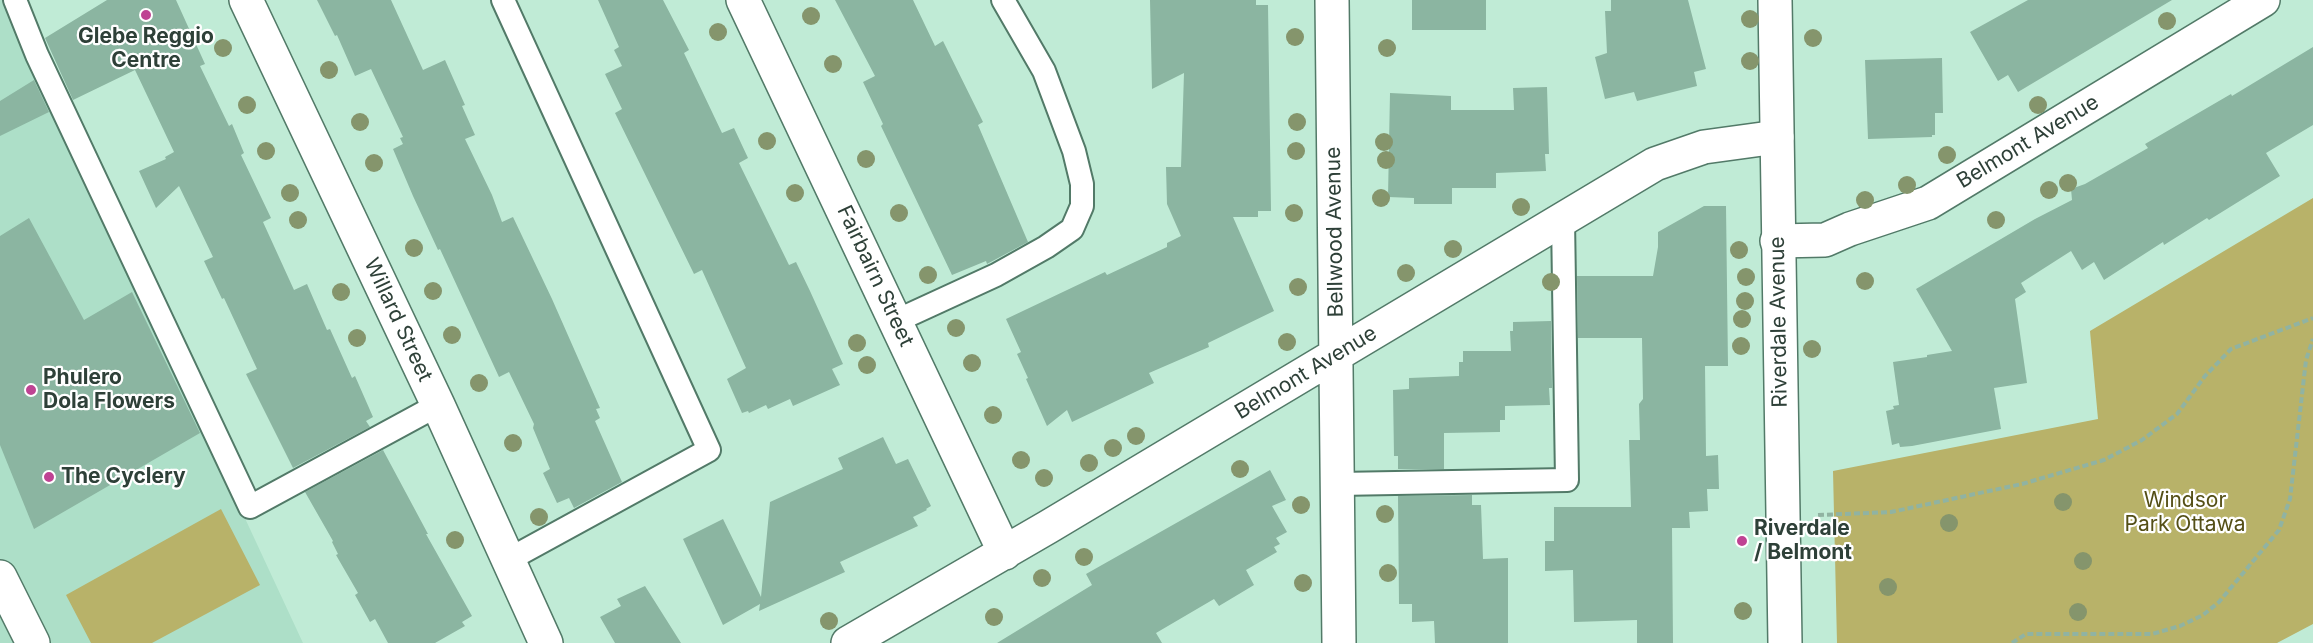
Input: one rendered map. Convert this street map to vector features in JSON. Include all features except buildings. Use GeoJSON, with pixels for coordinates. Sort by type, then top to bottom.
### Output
{"type":"FeatureCollection","features":[{"type":"Feature","properties":{"kind":"street","name":"Willard Street"},"geometry":{"type":"LineString","coordinates":[[246,0],[438,405],[546,643]]}},
{"type":"Feature","properties":{"kind":"street","name":"Fairbairn Street"},"geometry":{"type":"LineString","coordinates":[[743,0],[1005,553]]}},
{"type":"Feature","properties":{"kind":"street","name":"Bellwood Avenue"},"geometry":{"type":"LineString","coordinates":[[1332,0],[1339,643]]}},
{"type":"Feature","properties":{"kind":"street","name":"Riverdale Avenue"},"geometry":{"type":"LineString","coordinates":[[1775,0],[1785,643]]}},
{"type":"Feature","properties":{"kind":"street","name":"Belmont Avenue"},"geometry":{"type":"LineString","coordinates":[[1777,241],[1825,240],[1850,229],[1928,203],[2264,0]]}},
{"type":"Feature","properties":{"kind":"street","name":"Belmont Avenue"},"geometry":{"type":"LineString","coordinates":[[848,643],[1005,553],[1655,164],[1704,147],[1777,137]]}},
{"type":"Feature","properties":{"kind":"street"},"geometry":{"type":"LineString","coordinates":[[0,577],[33,643]]}},
{"type":"Feature","properties":{"kind":"lane"},"geometry":{"type":"LineString","coordinates":[[15,0],[37,55],[250,507],[438,405]]}},
{"type":"Feature","properties":{"kind":"lane"},"geometry":{"type":"LineString","coordinates":[[503,0],[709,450],[508,560]]}},
{"type":"Feature","properties":{"kind":"lane"},"geometry":{"type":"LineString","coordinates":[[896,321],[996,275],[1046,247],[1072,229],[1082,206],[1082,184],[1074,151],[1044,71],[1003,0]]}},
{"type":"Feature","properties":{"kind":"lane"},"geometry":{"type":"LineString","coordinates":[[1338,484],[1567,480],[1563,219]]}},
{"type":"Feature","properties":{"kind":"path"},"geometry":{"type":"LineString","coordinates":[[1784,516],[1891,512],[2022,484],[2104,460],[2142,440],[2177,414],[2205,376],[2231,349],[2313,318]]}},
{"type":"Feature","properties":{"kind":"path"},"geometry":{"type":"LineString","coordinates":[[2012,643],[2026,634],[2152,634],[2180,626],[2203,615],[2219,602],[2279,530],[2290,499],[2306,360],[2313,339]]}},
{"type":"Feature","properties":{"kind":"shaded area"},"geometry":{"type":"Polygon","coordinates":[[[0,0],[4,0],[303,643],[0,643],[0,0]]]}},
{"type":"Feature","properties":{"kind":"green space","name":"Windsor Park Ottawa"},"geometry":{"type":"Polygon","coordinates":[[[2313,198],[2313,624],[2277,643],[1837,643],[1833,471],[2098,419],[2090,331],[2313,198]]]}},
{"type":"Feature","properties":{"kind":"green space"},"geometry":{"type":"Polygon","coordinates":[[[221,509],[260,585],[152,643],[91,643],[66,595],[221,509]]]}},
{"type":"Feature","properties":{"kind":"place","name":"Glebe Reggio Centre"},"geometry":{"type":"Point","coordinates":[146,15]}},
{"type":"Feature","properties":{"kind":"place","name":"Phulero Dola Flowers"},"geometry":{"type":"Point","coordinates":[31,390]}},
{"type":"Feature","properties":{"kind":"place","name":"The Cyclery"},"geometry":{"type":"Point","coordinates":[49,477]}},
{"type":"Feature","properties":{"kind":"place","name":"Riverdale / Belmont"},"geometry":{"type":"Point","coordinates":[1742,541]}}]}
